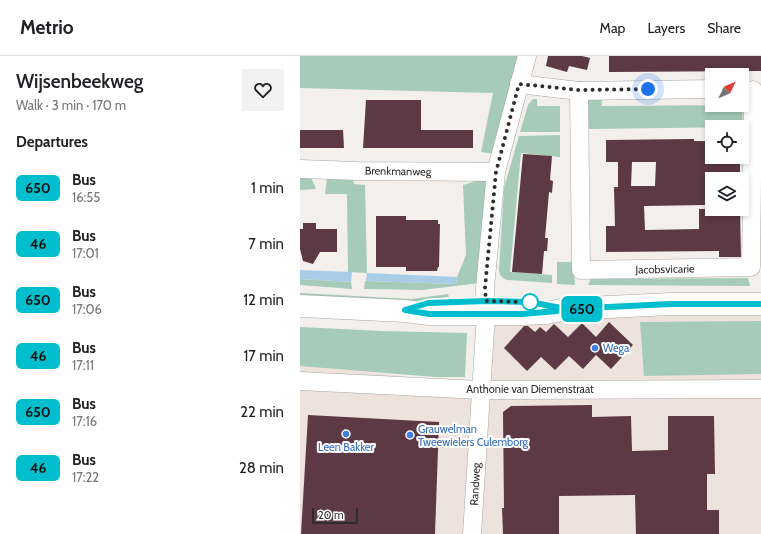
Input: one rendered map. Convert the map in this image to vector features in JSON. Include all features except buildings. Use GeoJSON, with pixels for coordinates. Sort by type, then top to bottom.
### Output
{"type":"FeatureCollection","features":[{"type":"Feature","properties":{"kind":"street","name":"Randweg"},"geometry":{"type":"LineString","coordinates":[[472,534],[486,307],[485,288],[496,172],[527,56]]}},
{"type":"Feature","properties":{"kind":"street"},"geometry":{"type":"LineString","coordinates":[[519,84],[579,90],[705,89]]}},
{"type":"Feature","properties":{"kind":"street","name":"Jacobsvicarie"},"geometry":{"type":"LineString","coordinates":[[579,90],[582,270],[751,267],[752,90]]}},
{"type":"Feature","properties":{"kind":"street","name":"Brenkmanweg"},"geometry":{"type":"LineString","coordinates":[[300,169],[496,172]]}},
{"type":"Feature","properties":{"kind":"street"},"geometry":{"type":"LineString","coordinates":[[300,306],[405,310],[429,314],[486,307],[547,313],[566,309],[670,304],[761,304]]}},
{"type":"Feature","properties":{"kind":"street","name":"Anthonie van Diemenstraat"},"geometry":{"type":"LineString","coordinates":[[300,381],[480,390],[761,389]]}},
{"type":"Feature","properties":{"kind":"shaded area"},"geometry":{"type":"Polygon","coordinates":[[[761,314],[761,534],[300,534],[300,364],[485,386],[497,315],[761,314]]]}},
{"type":"Feature","properties":{"kind":"green space"},"geometry":{"type":"Polygon","coordinates":[[[300,56],[522,56],[495,154],[481,152],[493,93],[300,88],[300,56]]]}},
{"type":"Feature","properties":{"kind":"green space"},"geometry":{"type":"Polygon","coordinates":[[[601,94],[602,106],[705,105],[705,112],[742,112],[743,120],[705,120],[705,127],[590,129],[587,127],[588,101],[591,98],[601,94]]]}},
{"type":"Feature","properties":{"kind":"green space"},"geometry":{"type":"Polygon","coordinates":[[[533,99],[537,99],[537,106],[560,106],[560,132],[520,132],[528,105],[533,99]]]}},
{"type":"Feature","properties":{"kind":"green space"},"geometry":{"type":"Polygon","coordinates":[[[560,135],[560,157],[521,153],[510,272],[552,275],[552,283],[507,280],[500,274],[499,270],[504,188],[519,136],[560,135]]]}},
{"type":"Feature","properties":{"kind":"green space"},"geometry":{"type":"Polygon","coordinates":[[[300,176],[311,177],[316,189],[300,190],[300,176]]]}},
{"type":"Feature","properties":{"kind":"green space"},"geometry":{"type":"Polygon","coordinates":[[[352,176],[354,184],[365,185],[367,273],[348,272],[347,194],[325,194],[327,178],[352,176]]]}},
{"type":"Feature","properties":{"kind":"green space"},"geometry":{"type":"Polygon","coordinates":[[[486,178],[479,283],[422,290],[364,289],[365,281],[456,284],[457,277],[466,255],[463,185],[486,178]]]}},
{"type":"Feature","properties":{"kind":"green space"},"geometry":{"type":"Polygon","coordinates":[[[557,262],[573,262],[575,285],[557,284],[557,262]]]}},
{"type":"Feature","properties":{"kind":"green space"},"geometry":{"type":"Polygon","coordinates":[[[748,278],[750,286],[588,285],[591,279],[748,278]]]}},
{"type":"Feature","properties":{"kind":"green space"},"geometry":{"type":"Polygon","coordinates":[[[300,279],[351,282],[352,289],[300,285],[300,279]]]}},
{"type":"Feature","properties":{"kind":"green space"},"geometry":{"type":"Polygon","coordinates":[[[300,293],[411,299],[448,294],[449,297],[430,299],[412,304],[300,297],[300,293]]]}},
{"type":"Feature","properties":{"kind":"green space"},"geometry":{"type":"Polygon","coordinates":[[[761,321],[761,374],[644,376],[640,322],[761,321]]]}},
{"type":"Feature","properties":{"kind":"green space"},"geometry":{"type":"Polygon","coordinates":[[[300,327],[467,333],[465,377],[435,377],[300,366],[300,327]]]}},
{"type":"Feature","properties":{"kind":"water"},"geometry":{"type":"Polygon","coordinates":[[[300,270],[352,272],[351,282],[300,279],[300,270]]]}},
{"type":"Feature","properties":{"kind":"water"},"geometry":{"type":"Polygon","coordinates":[[[367,273],[457,277],[456,284],[366,281],[367,273]]]}},
{"type":"Feature","properties":{"kind":"bus line","name":"650"},"geometry":{"type":"LineString","coordinates":[[557,311],[522,314],[429,314],[405,310],[428,303],[486,301],[521,301],[545,304],[566,309],[670,304],[761,304]]}},
{"type":"Feature","properties":{"kind":"place","name":"Wega"},"geometry":{"type":"Point","coordinates":[595,348]}},
{"type":"Feature","properties":{"kind":"place","name":"Leen Bakker"},"geometry":{"type":"Point","coordinates":[346,434]}},
{"type":"Feature","properties":{"kind":"place","name":"Grauwelman Tweewielers Culemborg"},"geometry":{"type":"Point","coordinates":[410,435]}},
{"type":"Feature","properties":{"kind":"route"},"geometry":{"type":"LineString","coordinates":[[530,302],[486,301],[485,288],[496,172],[519,84],[579,90],[648,89]]}}]}
